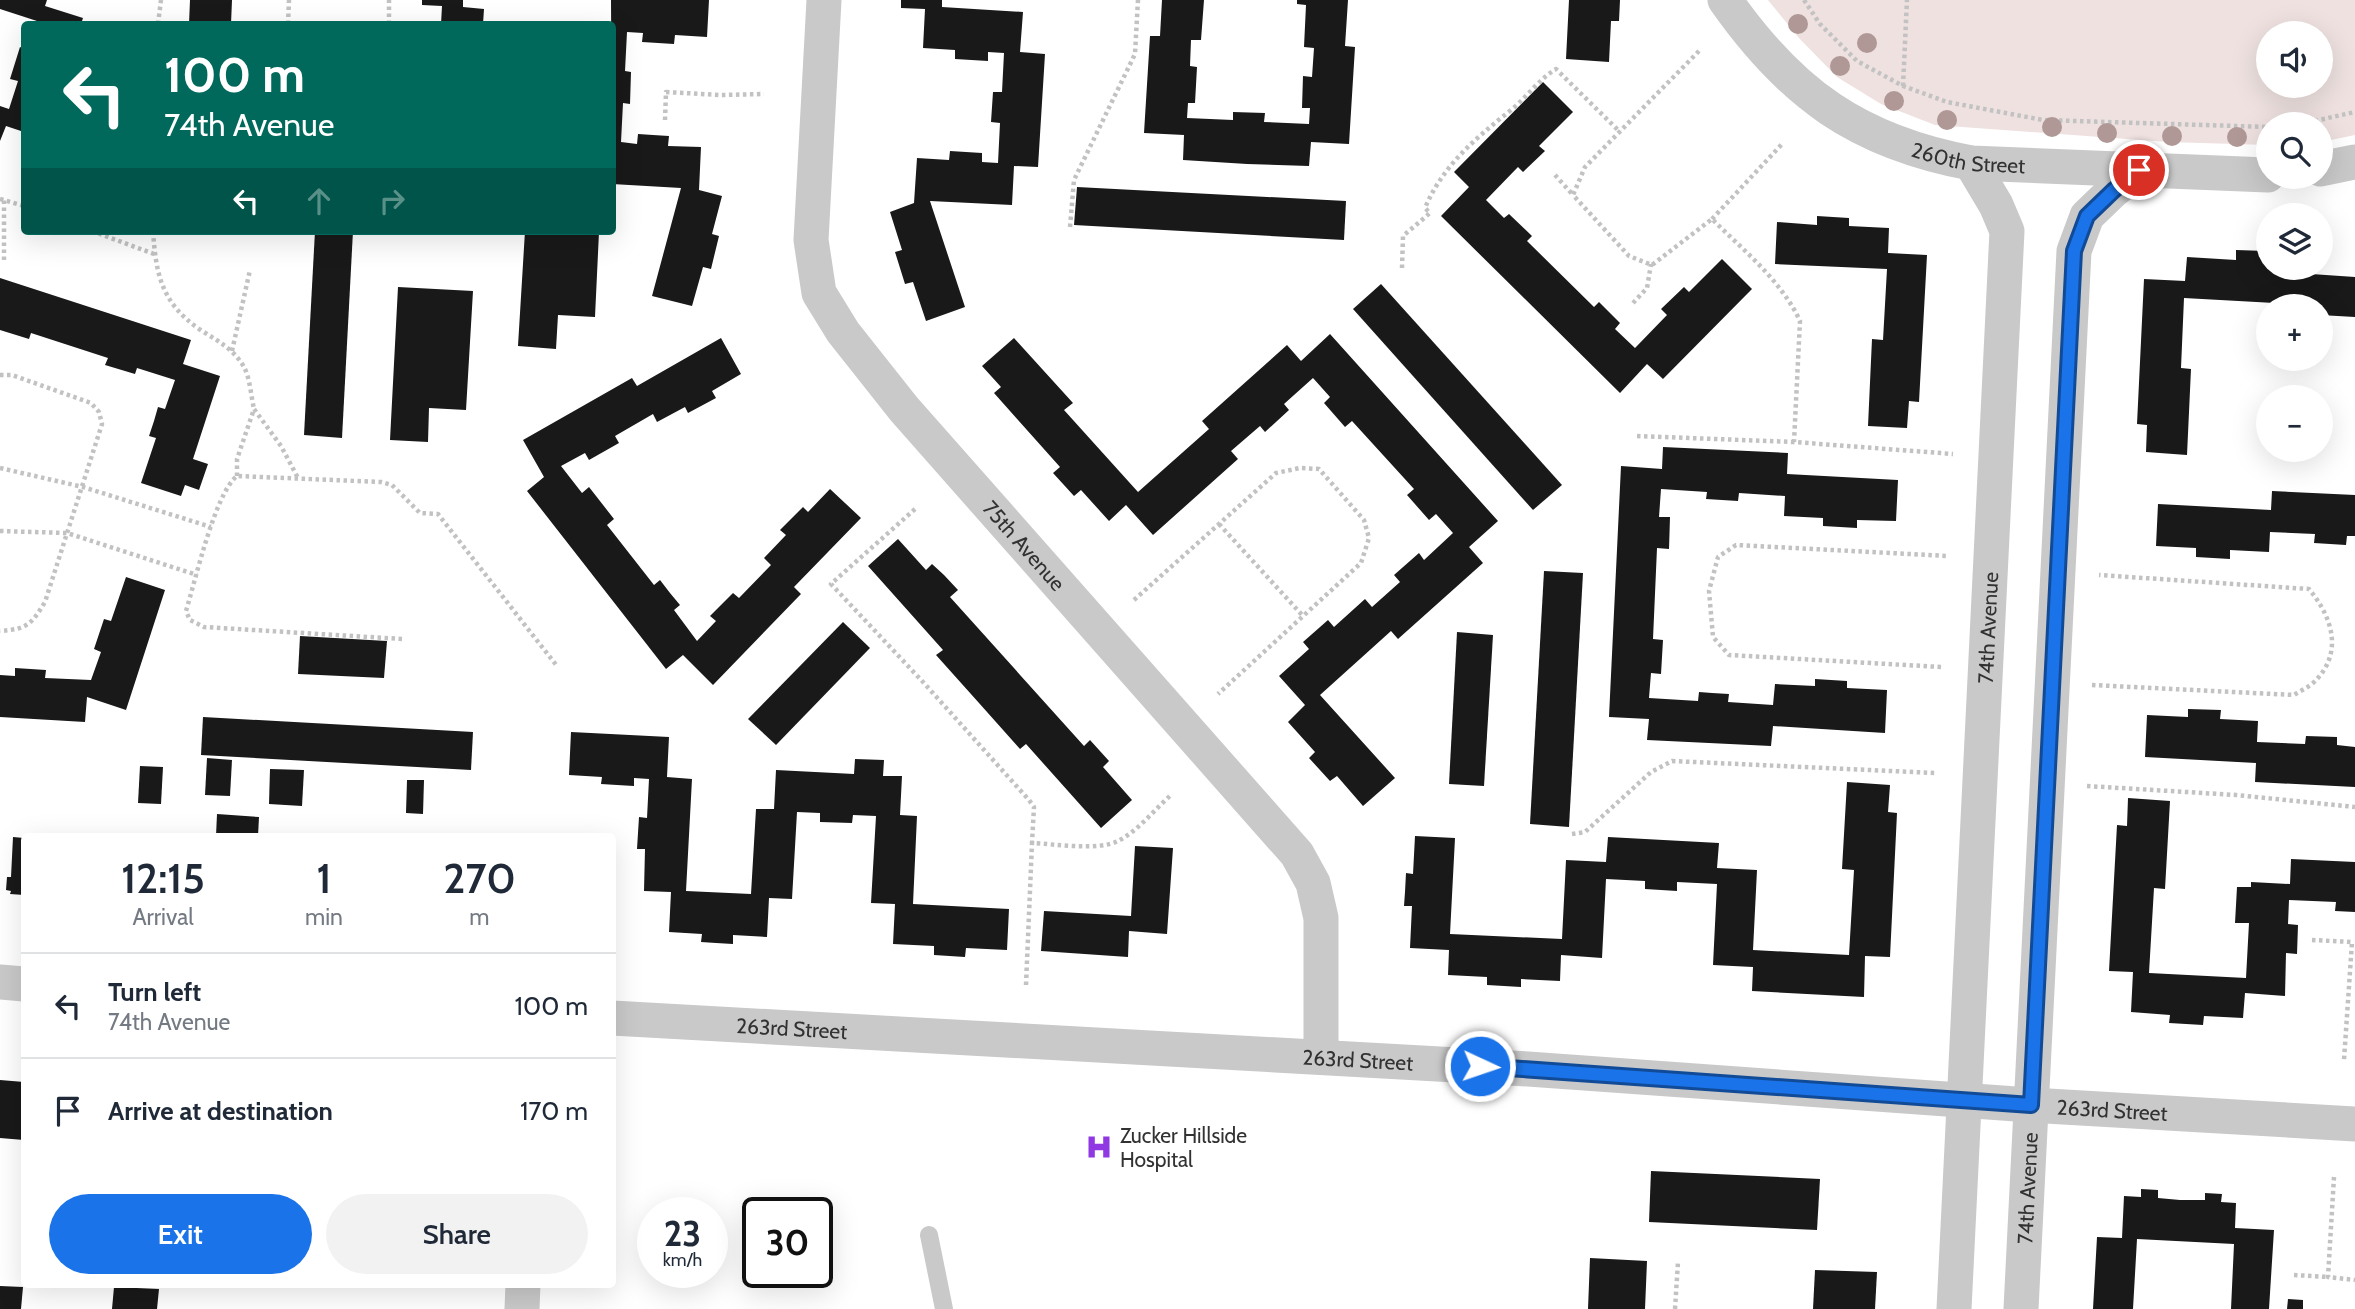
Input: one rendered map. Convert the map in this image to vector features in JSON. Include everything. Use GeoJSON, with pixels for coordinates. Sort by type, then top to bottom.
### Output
{"type":"FeatureCollection","features":[{"type":"Feature","properties":{"kind":"street","name":"75th Avenue"},"geometry":{"type":"LineString","coordinates":[[824,0],[811,240],[820,293],[843,332],[904,409],[1297,854],[1312,883],[1321,918],[1321,1056]]}},
{"type":"Feature","properties":{"kind":"street","name":"260th Street"},"geometry":{"type":"LineString","coordinates":[[1726,0],[1752,38],[1792,81],[1821,104],[1880,137],[1938,157],[1971,163],[2256,175]]}},
{"type":"Feature","properties":{"kind":"street"},"geometry":{"type":"LineString","coordinates":[[2333,166],[2355,162]]}},
{"type":"Feature","properties":{"kind":"street","name":"74th Avenue"},"geometry":{"type":"LineString","coordinates":[[1954,1309],[2007,231],[1996,205],[1971,163]]}},
{"type":"Feature","properties":{"kind":"street","name":"74th Avenue"},"geometry":{"type":"LineString","coordinates":[[2021,1309],[2074,251],[2087,216],[2139,170]]}},
{"type":"Feature","properties":{"kind":"street"},"geometry":{"type":"LineString","coordinates":[[0,982],[21,984]]}},
{"type":"Feature","properties":{"kind":"street","name":"263rd Street"},"geometry":{"type":"LineString","coordinates":[[616,1018],[1321,1056],[1964,1098],[2031,1105],[2355,1124]]}},
{"type":"Feature","properties":{"kind":"street"},"geometry":{"type":"LineString","coordinates":[[522,1309],[523,1288]]}},
{"type":"Feature","properties":{"kind":"lane"},"geometry":{"type":"LineString","coordinates":[[929,1235],[944,1309]]}},
{"type":"Feature","properties":{"kind":"path"},"geometry":{"type":"LineString","coordinates":[[158,21],[161,0]]}},
{"type":"Feature","properties":{"kind":"path"},"geometry":{"type":"LineString","coordinates":[[288,21],[289,0]]}},
{"type":"Feature","properties":{"kind":"path"},"geometry":{"type":"LineString","coordinates":[[388,21],[390,0]]}},
{"type":"Feature","properties":{"kind":"path"},"geometry":{"type":"LineString","coordinates":[[1070,227],[1074,180],[1135,54],[1138,0]]}},
{"type":"Feature","properties":{"kind":"path"},"geometry":{"type":"LineString","coordinates":[[1804,0],[1820,24],[1857,61],[1903,86],[1947,102],[2043,120],[2256,127]]}},
{"type":"Feature","properties":{"kind":"path"},"geometry":{"type":"LineString","coordinates":[[1903,86],[1907,0]]}},
{"type":"Feature","properties":{"kind":"path"},"geometry":{"type":"LineString","coordinates":[[1573,195],[1585,167],[1699,51]]}},
{"type":"Feature","properties":{"kind":"path"},"geometry":{"type":"LineString","coordinates":[[1402,268],[1403,236],[1430,213],[1425,208],[1434,187],[1452,164],[1492,124],[1556,69],[1620,132]]}},
{"type":"Feature","properties":{"kind":"path"},"geometry":{"type":"LineString","coordinates":[[665,120],[666,92],[764,94]]}},
{"type":"Feature","properties":{"kind":"path"},"geometry":{"type":"LineString","coordinates":[[2333,117],[2355,112]]}},
{"type":"Feature","properties":{"kind":"path"},"geometry":{"type":"LineString","coordinates":[[1555,176],[1629,256],[1652,265],[1712,219],[1783,143]]}},
{"type":"Feature","properties":{"kind":"path"},"geometry":{"type":"LineString","coordinates":[[4,260],[2,200],[21,205]]}},
{"type":"Feature","properties":{"kind":"path"},"geometry":{"type":"LineString","coordinates":[[1712,219],[1779,287],[1794,307],[1800,321],[1794,442]]}},
{"type":"Feature","properties":{"kind":"path"},"geometry":{"type":"LineString","coordinates":[[103,235],[154,254]]}},
{"type":"Feature","properties":{"kind":"path"},"geometry":{"type":"LineString","coordinates":[[153,235],[159,281],[174,305],[187,319],[232,351],[245,369],[254,409],[281,446],[299,479]]}},
{"type":"Feature","properties":{"kind":"path"},"geometry":{"type":"LineString","coordinates":[[1633,303],[1647,288],[1650,264]]}},
{"type":"Feature","properties":{"kind":"path"},"geometry":{"type":"LineString","coordinates":[[232,351],[250,270]]}},
{"type":"Feature","properties":{"kind":"path"},"geometry":{"type":"LineString","coordinates":[[0,376],[12,375],[91,403],[99,412],[102,424],[45,602],[30,624],[18,630],[0,631]]}},
{"type":"Feature","properties":{"kind":"path"},"geometry":{"type":"LineString","coordinates":[[237,476],[237,459],[254,409]]}},
{"type":"Feature","properties":{"kind":"path"},"geometry":{"type":"LineString","coordinates":[[1637,436],[1794,442],[1953,454]]}},
{"type":"Feature","properties":{"kind":"path"},"geometry":{"type":"LineString","coordinates":[[0,468],[83,487],[211,527]]}},
{"type":"Feature","properties":{"kind":"path"},"geometry":{"type":"LineString","coordinates":[[1134,600],[1276,473],[1300,468],[1319,469],[1364,520],[1370,538],[1361,563],[1218,694]]}},
{"type":"Feature","properties":{"kind":"path"},"geometry":{"type":"LineString","coordinates":[[402,639],[204,627],[190,620],[186,611],[211,527],[229,482],[237,476],[381,481],[392,485],[420,513],[439,514],[557,666]]}},
{"type":"Feature","properties":{"kind":"path"},"geometry":{"type":"LineString","coordinates":[[915,509],[831,584],[1034,807],[1026,985]]}},
{"type":"Feature","properties":{"kind":"path"},"geometry":{"type":"LineString","coordinates":[[1219,524],[1303,616]]}},
{"type":"Feature","properties":{"kind":"path"},"geometry":{"type":"LineString","coordinates":[[0,531],[67,533],[197,575]]}},
{"type":"Feature","properties":{"kind":"path"},"geometry":{"type":"LineString","coordinates":[[1941,667],[1729,655],[1713,637],[1709,591],[1718,557],[1736,545],[1948,556]]}},
{"type":"Feature","properties":{"kind":"path"},"geometry":{"type":"LineString","coordinates":[[2092,685],[2294,695],[2313,683],[2327,662],[2333,640],[2328,617],[2309,589],[2099,575]]}},
{"type":"Feature","properties":{"kind":"path"},"geometry":{"type":"LineString","coordinates":[[1572,834],[1585,832],[1651,772],[1672,761],[1935,773]]}},
{"type":"Feature","properties":{"kind":"path"},"geometry":{"type":"LineString","coordinates":[[2087,786],[2236,795],[2355,807]]}},
{"type":"Feature","properties":{"kind":"path"},"geometry":{"type":"LineString","coordinates":[[1032,843],[1104,846],[1116,842],[1172,794]]}},
{"type":"Feature","properties":{"kind":"path"},"geometry":{"type":"LineString","coordinates":[[2312,940],[2352,942],[2344,1060]]}},
{"type":"Feature","properties":{"kind":"path"},"geometry":{"type":"LineString","coordinates":[[2328,1277],[2334,1177]]}},
{"type":"Feature","properties":{"kind":"path"},"geometry":{"type":"LineString","coordinates":[[1675,1309],[1678,1262]]}},
{"type":"Feature","properties":{"kind":"path"},"geometry":{"type":"LineString","coordinates":[[2294,1275],[2355,1280]]}},
{"type":"Feature","properties":{"kind":"shaded area"},"geometry":{"type":"Polygon","coordinates":[[[1768,0],[2355,0],[2355,135],[2333,140],[2333,112],[2256,112],[2256,145],[2168,142],[1935,125],[1881,104],[1837,77],[1799,38],[1768,0]]]}},
{"type":"Feature","properties":{"kind":"building"},"geometry":{"type":"Polygon","coordinates":[[[0,0],[47,0],[45,6],[83,18],[82,21],[37,21],[0,9],[0,0]]]}},
{"type":"Feature","properties":{"kind":"building"},"geometry":{"type":"Polygon","coordinates":[[[190,0],[232,0],[231,21],[189,21],[190,0]]]}},
{"type":"Feature","properties":{"kind":"building"},"geometry":{"type":"Polygon","coordinates":[[[422,0],[463,0],[463,7],[484,9],[483,21],[441,21],[442,6],[422,5],[422,0]]]}},
{"type":"Feature","properties":{"kind":"building"},"geometry":{"type":"Polygon","coordinates":[[[611,0],[709,0],[707,37],[675,35],[674,44],[642,42],[643,33],[627,32],[625,71],[631,72],[630,104],[623,103],[621,142],[637,144],[638,134],[669,136],[668,146],[701,147],[699,190],[722,196],[712,234],[719,236],[711,269],[703,267],[692,306],[652,296],[681,188],[616,184],[616,21],[611,21],[611,0]]]}},
{"type":"Feature","properties":{"kind":"building"},"geometry":{"type":"Polygon","coordinates":[[[901,0],[942,0],[942,7],[1023,12],[1020,52],[1045,54],[1038,167],[1014,166],[1012,205],[930,201],[965,307],[926,321],[913,282],[905,284],[895,252],[902,250],[890,212],[914,203],[917,158],[949,160],[950,151],[982,153],[982,162],[998,163],[1000,123],[991,122],[993,92],[1002,92],[1004,53],[988,52],[988,61],[955,59],[955,50],[923,48],[925,9],[901,8],[901,0]]]}},
{"type":"Feature","properties":{"kind":"building"},"geometry":{"type":"Polygon","coordinates":[[[1162,0],[1204,0],[1201,40],[1191,40],[1190,66],[1197,67],[1195,103],[1188,103],[1187,118],[1233,120],[1233,112],[1265,113],[1264,122],[1309,124],[1310,108],[1302,108],[1303,76],[1312,77],[1314,48],[1304,47],[1306,5],[1297,4],[1297,0],[1348,0],[1345,46],[1355,47],[1349,144],[1311,142],[1309,166],[1247,164],[1183,160],[1184,135],[1144,133],[1150,36],[1160,36],[1162,0]]]}},
{"type":"Feature","properties":{"kind":"building"},"geometry":{"type":"Polygon","coordinates":[[[1569,0],[1620,0],[1619,21],[1611,21],[1609,62],[1566,59],[1569,0]]]}},
{"type":"Feature","properties":{"kind":"building"},"geometry":{"type":"Polygon","coordinates":[[[20,47],[21,131],[6,126],[0,141],[0,106],[9,109],[18,81],[10,79],[20,47]]]}},
{"type":"Feature","properties":{"kind":"building"},"geometry":{"type":"Polygon","coordinates":[[[1543,82],[1573,112],[1539,146],[1545,151],[1523,172],[1518,167],[1486,200],[1504,218],[1509,214],[1532,236],[1527,241],[1594,307],[1599,302],[1620,323],[1615,329],[1635,348],[1667,315],[1661,309],[1684,287],[1689,292],[1722,259],[1752,289],[1663,379],[1647,364],[1620,393],[1441,216],[1469,187],[1454,172],[1543,82]]]}},
{"type":"Feature","properties":{"kind":"building"},"geometry":{"type":"Polygon","coordinates":[[[1077,187],[1346,201],[1344,240],[1074,225],[1077,187]]]}},
{"type":"Feature","properties":{"kind":"building"},"geometry":{"type":"Polygon","coordinates":[[[1817,216],[1849,218],[1849,226],[1889,228],[1888,253],[1927,255],[1919,402],[1909,401],[1907,428],[1868,426],[1872,339],[1883,340],[1887,269],[1775,264],[1777,222],[1817,225],[1817,216]]]}},
{"type":"Feature","properties":{"kind":"building"},"geometry":{"type":"Polygon","coordinates":[[[315,235],[353,235],[342,438],[304,435],[315,235]]]}},
{"type":"Feature","properties":{"kind":"building"},"geometry":{"type":"Polygon","coordinates":[[[525,235],[599,235],[595,317],[558,315],[556,349],[518,346],[525,235]]]}},
{"type":"Feature","properties":{"kind":"building"},"geometry":{"type":"Polygon","coordinates":[[[2236,250],[2256,251],[2256,280],[2333,280],[2333,276],[2355,277],[2355,317],[2333,316],[2333,294],[2256,294],[2256,302],[2184,298],[2181,368],[2191,369],[2187,455],[2146,452],[2147,425],[2137,424],[2144,279],[2185,281],[2187,257],[2236,260],[2236,250]]]}},
{"type":"Feature","properties":{"kind":"building"},"geometry":{"type":"Polygon","coordinates":[[[0,278],[191,340],[183,364],[220,376],[193,459],[208,464],[199,490],[185,485],[181,496],[141,483],[156,438],[149,436],[158,407],[165,409],[175,380],[137,368],[135,374],[105,365],[108,358],[31,333],[29,339],[0,330],[0,278]]]}},
{"type":"Feature","properties":{"kind":"building"},"geometry":{"type":"Polygon","coordinates":[[[1381,284],[1562,485],[1533,510],[1353,309],[1381,284]]]}},
{"type":"Feature","properties":{"kind":"building"},"geometry":{"type":"Polygon","coordinates":[[[398,287],[473,291],[466,410],[429,408],[428,442],[390,440],[398,287]]]}},
{"type":"Feature","properties":{"kind":"building"},"geometry":{"type":"Polygon","coordinates":[[[1330,334],[1498,521],[1469,547],[1483,563],[1398,639],[1391,631],[1320,695],[1395,778],[1363,806],[1337,776],[1330,781],[1309,758],[1315,752],[1288,722],[1305,705],[1279,676],[1309,649],[1303,642],[1328,620],[1334,627],[1365,599],[1372,607],[1400,582],[1394,575],[1419,553],[1424,560],[1453,533],[1436,514],[1429,520],[1407,495],[1414,489],[1352,421],[1345,427],[1324,403],[1330,397],[1313,378],[1284,404],[1289,410],[1265,432],[1260,426],[1231,451],[1238,459],[1153,535],[1126,505],[1109,521],[1081,490],[1074,496],[1053,473],[1060,467],[994,393],[1001,387],[982,366],[1014,338],[1073,403],[1064,410],[1138,492],[1209,429],[1202,421],[1287,345],[1301,361],[1330,334]]]}},
{"type":"Feature","properties":{"kind":"building"},"geometry":{"type":"Polygon","coordinates":[[[721,338],[741,374],[712,391],[716,398],[688,413],[685,407],[657,422],[653,414],[615,436],[619,443],[589,460],[585,453],[561,466],[582,493],[589,487],[614,519],[607,525],[654,585],[660,580],[680,605],[674,610],[697,641],[716,621],[710,616],[733,593],[739,598],[771,565],[764,558],[786,535],[780,530],[803,507],[808,512],[830,489],[861,518],[794,587],[801,594],[713,685],[683,655],[666,669],[527,491],[544,477],[523,440],[632,378],[637,386],[721,338]]]}},
{"type":"Feature","properties":{"kind":"building"},"geometry":{"type":"Polygon","coordinates":[[[1663,447],[1788,453],[1787,474],[1898,480],[1896,521],[1857,520],[1857,528],[1823,526],[1823,518],[1784,516],[1785,496],[1739,493],[1738,501],[1706,499],[1707,492],[1661,489],[1659,517],[1670,517],[1669,549],[1657,548],[1653,639],[1663,640],[1661,674],[1651,673],[1649,698],[1698,701],[1699,692],[1729,694],[1728,702],[1773,705],[1775,684],[1815,686],[1815,679],[1847,681],[1847,688],[1887,690],[1885,733],[1773,726],[1771,746],[1647,740],[1649,719],[1609,717],[1621,466],[1662,469],[1663,447]]]}},
{"type":"Feature","properties":{"kind":"building"},"geometry":{"type":"Polygon","coordinates":[[[2272,491],[2355,495],[2355,536],[2347,536],[2346,545],[2314,543],[2315,534],[2270,532],[2269,552],[2230,550],[2230,559],[2196,557],[2196,548],[2156,546],[2158,504],[2271,510],[2272,491]]]}},
{"type":"Feature","properties":{"kind":"building"},"geometry":{"type":"Polygon","coordinates":[[[898,539],[926,570],[932,564],[944,575],[958,590],[950,597],[1084,746],[1090,740],[1109,761],[1103,767],[1132,800],[1101,828],[1026,744],[1020,749],[936,655],[943,650],[868,566],[898,539]]]}},
{"type":"Feature","properties":{"kind":"building"},"geometry":{"type":"Polygon","coordinates":[[[1544,571],[1583,573],[1569,827],[1530,824],[1544,571]]]}},
{"type":"Feature","properties":{"kind":"building"},"geometry":{"type":"Polygon","coordinates":[[[126,577],[165,590],[126,710],[87,697],[85,722],[0,717],[0,675],[15,676],[15,668],[46,670],[45,678],[91,680],[101,652],[94,649],[104,619],[111,621],[126,577]]]}},
{"type":"Feature","properties":{"kind":"building"},"geometry":{"type":"Polygon","coordinates":[[[843,622],[870,648],[776,745],[748,719],[843,622]]]}},
{"type":"Feature","properties":{"kind":"building"},"geometry":{"type":"Polygon","coordinates":[[[1457,632],[1493,635],[1484,786],[1449,784],[1457,632]]]}},
{"type":"Feature","properties":{"kind":"building"},"geometry":{"type":"Polygon","coordinates":[[[300,636],[387,641],[384,678],[298,674],[300,636]]]}},
{"type":"Feature","properties":{"kind":"building"},"geometry":{"type":"Polygon","coordinates":[[[2188,709],[2221,710],[2220,719],[2258,721],[2257,742],[2305,744],[2306,736],[2337,737],[2337,745],[2355,747],[2355,787],[2255,782],[2256,763],[2145,757],[2147,715],[2188,717],[2188,709]]]}},
{"type":"Feature","properties":{"kind":"building"},"geometry":{"type":"Polygon","coordinates":[[[203,717],[473,732],[471,770],[201,755],[203,717]]]}},
{"type":"Feature","properties":{"kind":"building"},"geometry":{"type":"Polygon","coordinates":[[[571,732],[669,737],[667,777],[692,779],[686,891],[751,894],[756,809],[774,809],[776,770],[854,774],[855,759],[884,760],[883,776],[902,776],[900,815],[917,816],[913,904],[1009,909],[1007,950],[966,948],[965,957],[934,955],[934,946],[893,944],[895,904],[871,903],[876,816],[853,815],[852,823],[820,822],[820,813],[797,812],[792,899],[769,898],[767,937],[733,935],[733,944],[701,942],[702,934],[669,932],[671,892],[644,891],[645,849],[637,849],[639,817],[647,818],[649,779],[634,778],[634,786],[601,784],[602,777],[569,775],[571,732]]]}},
{"type":"Feature","properties":{"kind":"building"},"geometry":{"type":"Polygon","coordinates":[[[207,758],[232,760],[230,796],[205,795],[207,758]]]}},
{"type":"Feature","properties":{"kind":"building"},"geometry":{"type":"Polygon","coordinates":[[[140,766],[163,767],[161,804],[138,803],[140,766]]]}},
{"type":"Feature","properties":{"kind":"building"},"geometry":{"type":"Polygon","coordinates":[[[270,769],[304,770],[302,806],[269,804],[270,769]]]}},
{"type":"Feature","properties":{"kind":"building"},"geometry":{"type":"Polygon","coordinates":[[[407,780],[424,780],[423,814],[406,813],[407,780]]]}},
{"type":"Feature","properties":{"kind":"building"},"geometry":{"type":"Polygon","coordinates":[[[1847,782],[1890,785],[1888,812],[1897,813],[1890,957],[1865,956],[1864,997],[1752,991],[1753,967],[1713,965],[1717,884],[1677,882],[1677,891],[1645,889],[1645,881],[1606,879],[1602,958],[1561,955],[1560,981],[1521,979],[1521,987],[1487,985],[1487,977],[1448,975],[1449,950],[1410,948],[1412,906],[1404,906],[1406,873],[1413,874],[1415,836],[1455,838],[1450,934],[1562,939],[1566,860],[1606,862],[1608,837],[1719,843],[1717,868],[1757,870],[1753,950],[1849,955],[1854,870],[1842,869],[1847,782]]]}},
{"type":"Feature","properties":{"kind":"building"},"geometry":{"type":"Polygon","coordinates":[[[2128,798],[2170,801],[2165,889],[2154,888],[2149,973],[2246,978],[2249,923],[2235,923],[2237,887],[2251,887],[2251,882],[2290,884],[2291,859],[2355,862],[2355,912],[2335,911],[2336,902],[2289,900],[2288,924],[2298,925],[2297,954],[2286,953],[2285,996],[2245,993],[2243,1018],[2204,1016],[2203,1025],[2169,1023],[2170,1015],[2131,1012],[2133,972],[2109,971],[2117,825],[2127,826],[2128,798]]]}},
{"type":"Feature","properties":{"kind":"building"},"geometry":{"type":"Polygon","coordinates":[[[217,814],[259,817],[258,833],[216,833],[217,814]]]}},
{"type":"Feature","properties":{"kind":"building"},"geometry":{"type":"Polygon","coordinates":[[[13,837],[21,838],[21,895],[10,894],[11,891],[6,890],[7,877],[11,877],[13,837]]]}},
{"type":"Feature","properties":{"kind":"building"},"geometry":{"type":"Polygon","coordinates":[[[1135,846],[1173,848],[1167,934],[1129,931],[1128,957],[1041,951],[1044,911],[1131,916],[1135,846]]]}},
{"type":"Feature","properties":{"kind":"building"},"geometry":{"type":"Polygon","coordinates":[[[0,1080],[21,1082],[21,1140],[0,1138],[0,1080]]]}},
{"type":"Feature","properties":{"kind":"building"},"geometry":{"type":"Polygon","coordinates":[[[1651,1171],[1820,1179],[1817,1230],[1649,1222],[1651,1171]]]}},
{"type":"Feature","properties":{"kind":"building"},"geometry":{"type":"Polygon","coordinates":[[[2141,1189],[2158,1190],[2158,1198],[2180,1200],[2205,1200],[2205,1193],[2222,1194],[2221,1202],[2236,1203],[2235,1228],[2274,1230],[2269,1309],[2231,1309],[2234,1244],[2137,1239],[2133,1309],[2093,1309],[2097,1237],[2122,1238],[2124,1196],[2141,1197],[2141,1189]]]}},
{"type":"Feature","properties":{"kind":"building"},"geometry":{"type":"Polygon","coordinates":[[[1590,1258],[1647,1261],[1645,1309],[1588,1309],[1590,1258]]]}},
{"type":"Feature","properties":{"kind":"building"},"geometry":{"type":"Polygon","coordinates":[[[1815,1270],[1877,1272],[1875,1309],[1813,1309],[1815,1270]]]}},
{"type":"Feature","properties":{"kind":"building"},"geometry":{"type":"Polygon","coordinates":[[[0,1286],[23,1288],[21,1309],[0,1309],[0,1286]]]}},
{"type":"Feature","properties":{"kind":"building"},"geometry":{"type":"Polygon","coordinates":[[[114,1288],[159,1289],[157,1309],[112,1309],[114,1288]]]}},
{"type":"Feature","properties":{"kind":"building"},"geometry":{"type":"Polygon","coordinates":[[[2288,1299],[2303,1300],[2303,1309],[2287,1309],[2288,1299]]]}},
{"type":"Feature","properties":{"kind":"place","name":"Zucker Hillside Hospital"},"geometry":{"type":"Point","coordinates":[1099,1147]}},
{"type":"Feature","properties":{"kind":"route"},"geometry":{"type":"LineString","coordinates":[[1480,1066],[1964,1098],[2031,1105],[2074,251],[2087,216],[2139,170]]}}]}
